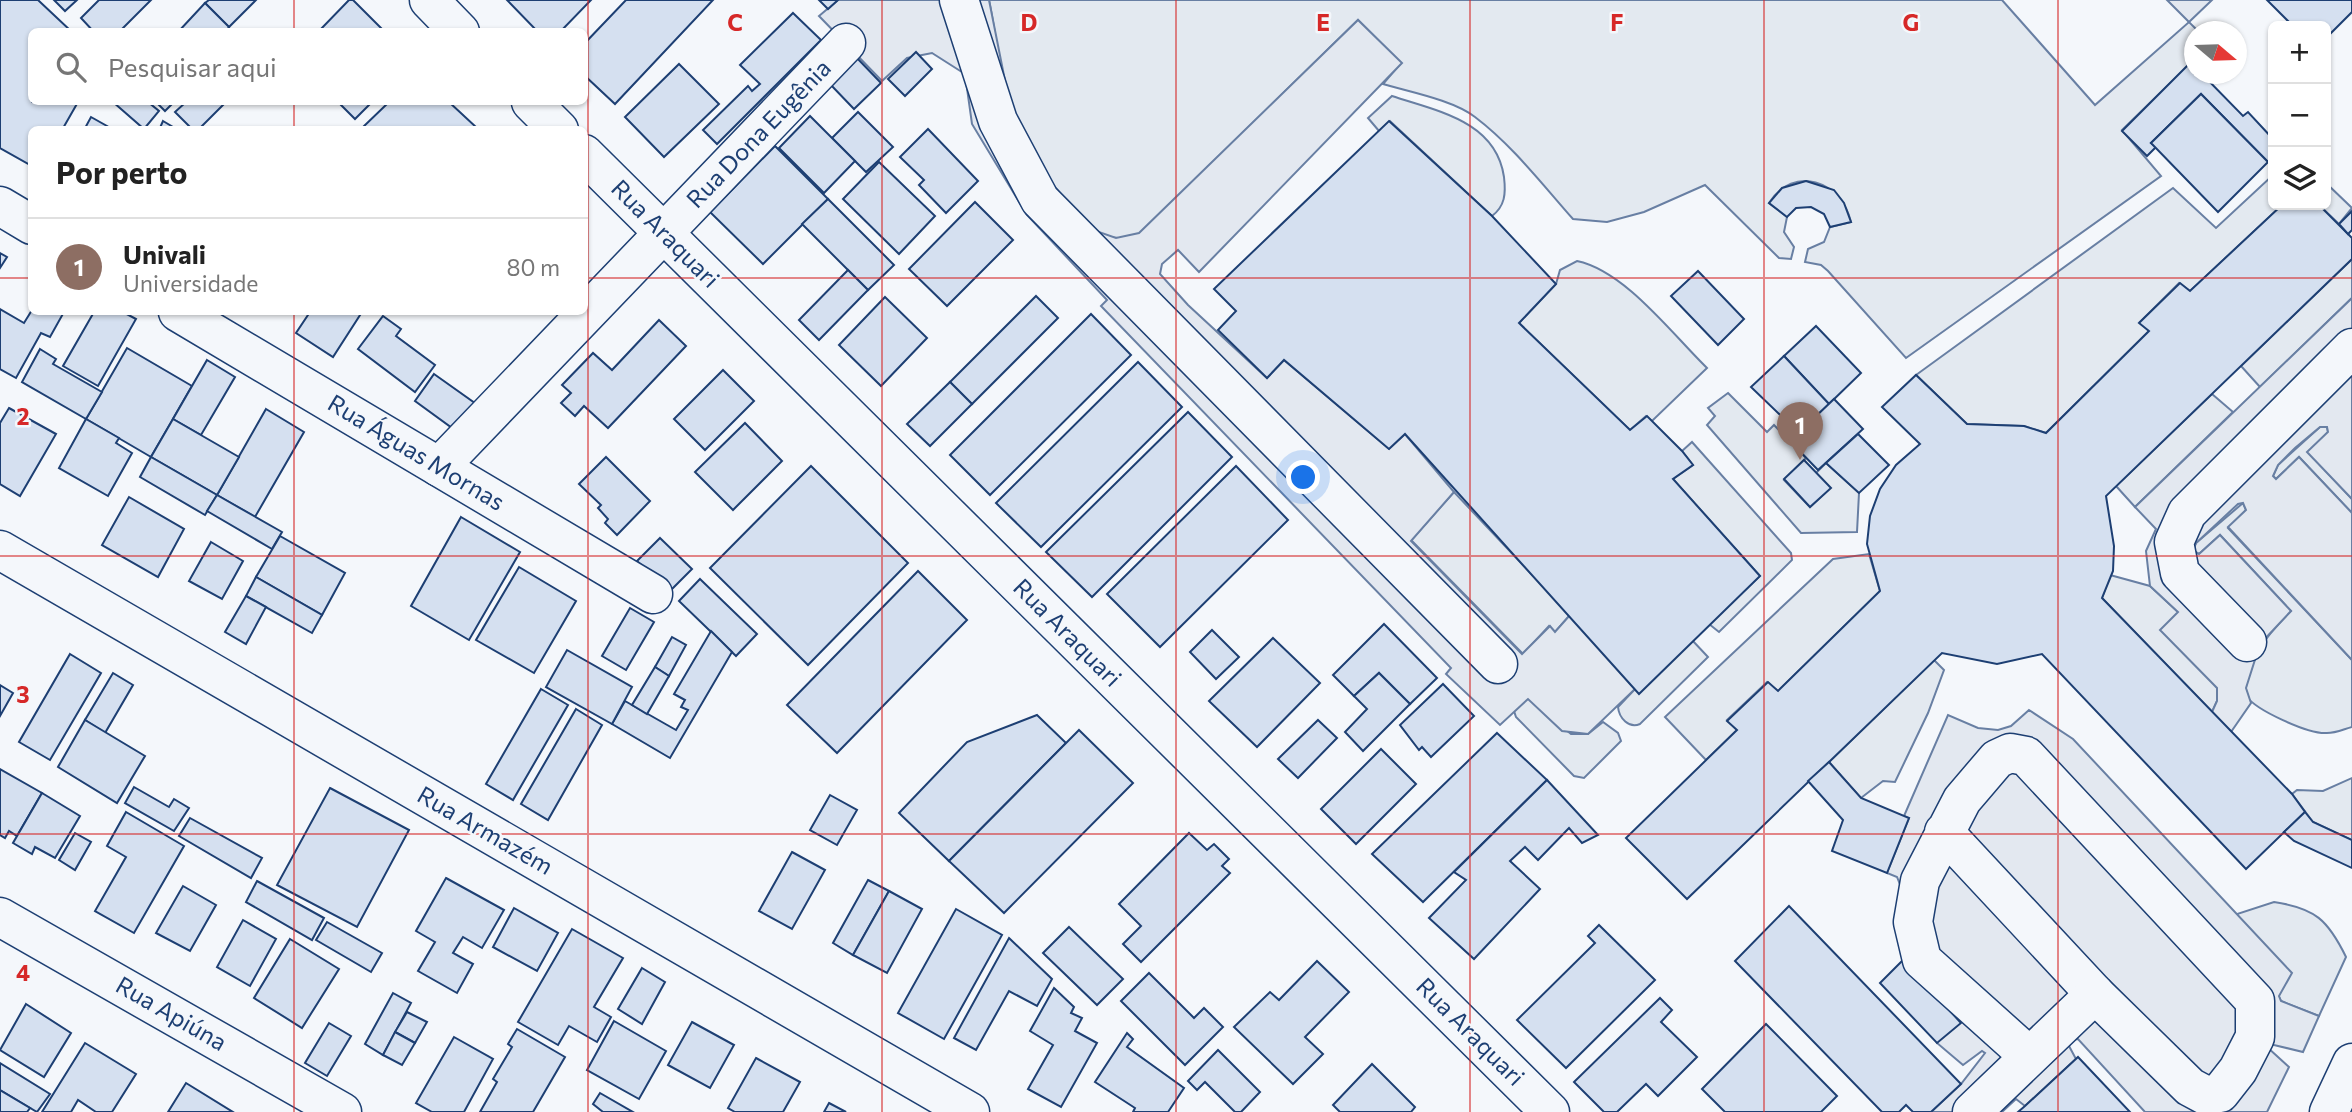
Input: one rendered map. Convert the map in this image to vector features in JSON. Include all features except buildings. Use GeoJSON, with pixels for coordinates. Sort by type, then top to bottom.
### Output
{"type":"FeatureCollection","features":[{"type":"Feature","properties":{"kind":"street"},"geometry":{"type":"LineString","coordinates":[[429,0],[456,28]]}},
{"type":"Feature","properties":{"kind":"street"},"geometry":{"type":"LineString","coordinates":[[959,0],[998,121],[1040,200],[1498,664]]}},
{"type":"Feature","properties":{"kind":"street","name":"Rua Dona Eugênia"},"geometry":{"type":"LineString","coordinates":[[588,312],[846,43]]}},
{"type":"Feature","properties":{"kind":"street"},"geometry":{"type":"LineString","coordinates":[[534,105],[555,126]]}},
{"type":"Feature","properties":{"kind":"street","name":"Rua Araquari"},"geometry":{"type":"LineString","coordinates":[[588,158],[1550,1112]]}},
{"type":"Feature","properties":{"kind":"street"},"geometry":{"type":"LineString","coordinates":[[0,206],[28,223]]}},
{"type":"Feature","properties":{"kind":"street","name":"Rua Águas Mornas"},"geometry":{"type":"LineString","coordinates":[[183,315],[653,594]]}},
{"type":"Feature","properties":{"kind":"street","name":"Rua Dona Eugênia"},"geometry":{"type":"LineString","coordinates":[[439,467],[585,315]]}},
{"type":"Feature","properties":{"kind":"street"},"geometry":{"type":"LineString","coordinates":[[2247,642],[2180,573],[2174,542],[2187,513],[2352,348]]}},
{"type":"Feature","properties":{"kind":"street","name":"Rua Armazém"},"geometry":{"type":"LineString","coordinates":[[0,550],[956,1108]]}},
{"type":"Feature","properties":{"kind":"street"},"geometry":{"type":"LineString","coordinates":[[1944,832],[2095,994],[2190,1087],[2205,1095],[2220,1093],[2238,1070],[2255,1037],[2255,1001],[2025,756],[2010,753],[1997,759],[1962,800],[1944,832],[1920,881],[1913,922],[1922,960],[2029,1056]]}},
{"type":"Feature","properties":{"kind":"street","name":"Rua Apiúna"},"geometry":{"type":"LineString","coordinates":[[0,917],[342,1112]]}},
{"type":"Feature","properties":{"kind":"street"},"geometry":{"type":"LineString","coordinates":[[1972,1112],[2095,994]]}},
{"type":"Feature","properties":{"kind":"street"},"geometry":{"type":"LineString","coordinates":[[2329,1112],[2352,1063]]}},
{"type":"Feature","properties":{"kind":"shaded area"},"geometry":{"type":"Polygon","coordinates":[[[838,0],[989,0],[1013,121],[1030,154],[1068,204],[1093,230],[1116,238],[1139,233],[1358,20],[1402,63],[1199,272],[1178,250],[1162,264],[1160,274],[1188,305],[1267,378],[1284,360],[1389,449],[1405,434],[1454,492],[1411,541],[1522,654],[1550,626],[1555,632],[1570,615],[1635,689],[1588,734],[1562,731],[1528,699],[1500,725],[1446,674],[1451,668],[1101,306],[1107,300],[1027,215],[972,124],[965,74],[932,53],[907,58],[882,81],[819,16],[838,0]]]}},
{"type":"Feature","properties":{"kind":"shaded area"},"geometry":{"type":"Polygon","coordinates":[[[989,0],[2002,0],[2095,105],[2184,26],[2184,70],[2122,130],[2161,176],[1906,358],[1828,271],[1821,265],[1805,262],[1808,249],[1824,242],[1830,227],[1851,222],[1846,208],[1827,188],[1816,182],[1791,184],[1779,191],[1769,203],[1787,217],[1784,232],[1794,247],[1791,259],[1779,258],[1705,185],[1644,212],[1607,222],[1573,219],[1514,152],[1475,117],[1443,101],[1383,84],[1401,63],[1358,20],[1139,234],[1127,237],[1111,237],[1094,230],[1066,204],[1040,169],[1020,135],[1006,93],[989,0]]]}},
{"type":"Feature","properties":{"kind":"shaded area"},"geometry":{"type":"Polygon","coordinates":[[[2167,0],[2212,0],[2190,21],[2167,0]]]}},
{"type":"Feature","properties":{"kind":"shaded area"},"geometry":{"type":"Polygon","coordinates":[[[1392,96],[1462,121],[1489,143],[1499,158],[1505,189],[1502,204],[1492,216],[1390,121],[1379,131],[1368,118],[1392,96]]]}},
{"type":"Feature","properties":{"kind":"shaded area"},"geometry":{"type":"Polygon","coordinates":[[[2268,180],[2268,210],[2277,210],[2190,291],[2179,283],[2140,322],[2149,331],[2046,433],[2024,426],[1967,424],[1916,375],[2173,188],[2216,228],[2268,180]]]}},
{"type":"Feature","properties":{"kind":"shaded area"},"geometry":{"type":"Polygon","coordinates":[[[2331,188],[2352,208],[2339,224],[2324,210],[2331,210],[2331,188]]]}},
{"type":"Feature","properties":{"kind":"shaded area"},"geometry":{"type":"Polygon","coordinates":[[[2352,259],[2352,298],[2260,387],[2241,366],[2352,259]]]}},
{"type":"Feature","properties":{"kind":"shaded area"},"geometry":{"type":"Polygon","coordinates":[[[1577,261],[1595,267],[1630,290],[1707,368],[1652,421],[1646,416],[1630,430],[1519,323],[1556,284],[1560,270],[1577,261]]]}},
{"type":"Feature","properties":{"kind":"shaded area"},"geometry":{"type":"Polygon","coordinates":[[[2352,298],[2352,499],[2307,452],[2328,432],[2327,427],[2320,427],[2295,448],[2278,465],[2273,476],[2276,479],[2299,457],[2352,513],[2352,660],[2228,527],[2246,510],[2243,503],[2238,504],[2196,543],[2193,551],[2199,554],[2220,535],[2291,611],[2260,644],[2246,688],[2251,703],[2231,732],[2212,712],[2217,701],[2217,688],[2160,630],[2178,612],[2150,586],[2146,551],[2156,529],[2135,507],[2352,298]]]}},
{"type":"Feature","properties":{"kind":"shaded area"},"geometry":{"type":"Polygon","coordinates":[[[1728,393],[1767,432],[1774,425],[1806,458],[1784,480],[1810,507],[1830,488],[1816,473],[1826,463],[1859,493],[1857,532],[1801,533],[1707,425],[1715,416],[1708,408],[1728,393]]]}},
{"type":"Feature","properties":{"kind":"shaded area"},"geometry":{"type":"Polygon","coordinates":[[[2212,394],[2233,412],[2135,507],[2116,486],[2212,394]]]}},
{"type":"Feature","properties":{"kind":"shaded area"},"geometry":{"type":"Polygon","coordinates":[[[2320,427],[2327,427],[2328,432],[2308,452],[2352,499],[2352,513],[2299,457],[2276,479],[2273,476],[2278,465],[2320,427]]]}},
{"type":"Feature","properties":{"kind":"shaded area"},"geometry":{"type":"Polygon","coordinates":[[[1692,442],[1791,553],[1792,560],[1719,632],[1709,624],[1760,576],[1673,479],[1693,465],[1682,451],[1692,442]]]}},
{"type":"Feature","properties":{"kind":"shaded area"},"geometry":{"type":"Polygon","coordinates":[[[1454,492],[1570,615],[1555,632],[1549,626],[1523,654],[1411,540],[1454,492]]]}},
{"type":"Feature","properties":{"kind":"shaded area"},"geometry":{"type":"Polygon","coordinates":[[[2243,503],[2246,510],[2228,528],[2352,660],[2352,727],[2328,733],[2317,732],[2271,714],[2246,696],[2246,683],[2253,660],[2266,639],[2291,611],[2220,535],[2199,554],[2193,550],[2196,543],[2243,503]]]}},
{"type":"Feature","properties":{"kind":"shaded area"},"geometry":{"type":"Polygon","coordinates":[[[1869,554],[1880,591],[1778,691],[1767,682],[1727,720],[1737,730],[1706,760],[1665,717],[1833,559],[1869,554]]]}},
{"type":"Feature","properties":{"kind":"shaded area"},"geometry":{"type":"Polygon","coordinates":[[[2110,575],[2150,586],[2178,612],[2217,688],[2217,701],[2212,712],[2102,598],[2110,575]]]}},
{"type":"Feature","properties":{"kind":"shaded area"},"geometry":{"type":"Polygon","coordinates":[[[1692,640],[1708,657],[1640,724],[1625,722],[1618,707],[1635,689],[1639,693],[1692,640]]]}},
{"type":"Feature","properties":{"kind":"shaded area"},"geometry":{"type":"Polygon","coordinates":[[[1934,660],[1944,670],[1928,713],[1895,782],[1883,781],[1861,798],[1829,762],[1934,660]]]}},
{"type":"Feature","properties":{"kind":"shaded area"},"geometry":{"type":"Polygon","coordinates":[[[1528,698],[1571,734],[1588,734],[1603,722],[1618,733],[1621,741],[1584,778],[1574,776],[1516,717],[1514,711],[1528,698]]]}},
{"type":"Feature","properties":{"kind":"shaded area"},"geometry":{"type":"Polygon","coordinates":[[[2029,710],[2073,739],[2292,973],[2279,996],[2281,1001],[2319,1016],[2303,1052],[2270,1044],[2267,1047],[2289,1067],[2267,1112],[2145,1112],[2078,1039],[2070,1040],[2069,1046],[2076,1059],[2025,1106],[2016,1099],[2002,1112],[1931,1112],[1961,1084],[1985,1053],[1982,1051],[1963,1065],[1937,1043],[1903,960],[1901,887],[1897,877],[1887,873],[1909,818],[1904,816],[1948,715],[1978,728],[1998,730],[2011,726],[2029,710]]]}},
{"type":"Feature","properties":{"kind":"shaded area"},"geometry":{"type":"Polygon","coordinates":[[[2352,778],[2352,840],[2313,822],[2292,794],[2297,790],[2323,791],[2352,778]]]}},
{"type":"Feature","properties":{"kind":"shaded area"},"geometry":{"type":"Polygon","coordinates":[[[2274,902],[2300,908],[2319,918],[2333,934],[2346,957],[2319,1016],[2281,1001],[2237,914],[2274,902]]]}},
{"type":"Feature","properties":{"kind":"place","name":"Univali"},"geometry":{"type":"Point","coordinates":[1800,460]}}]}
